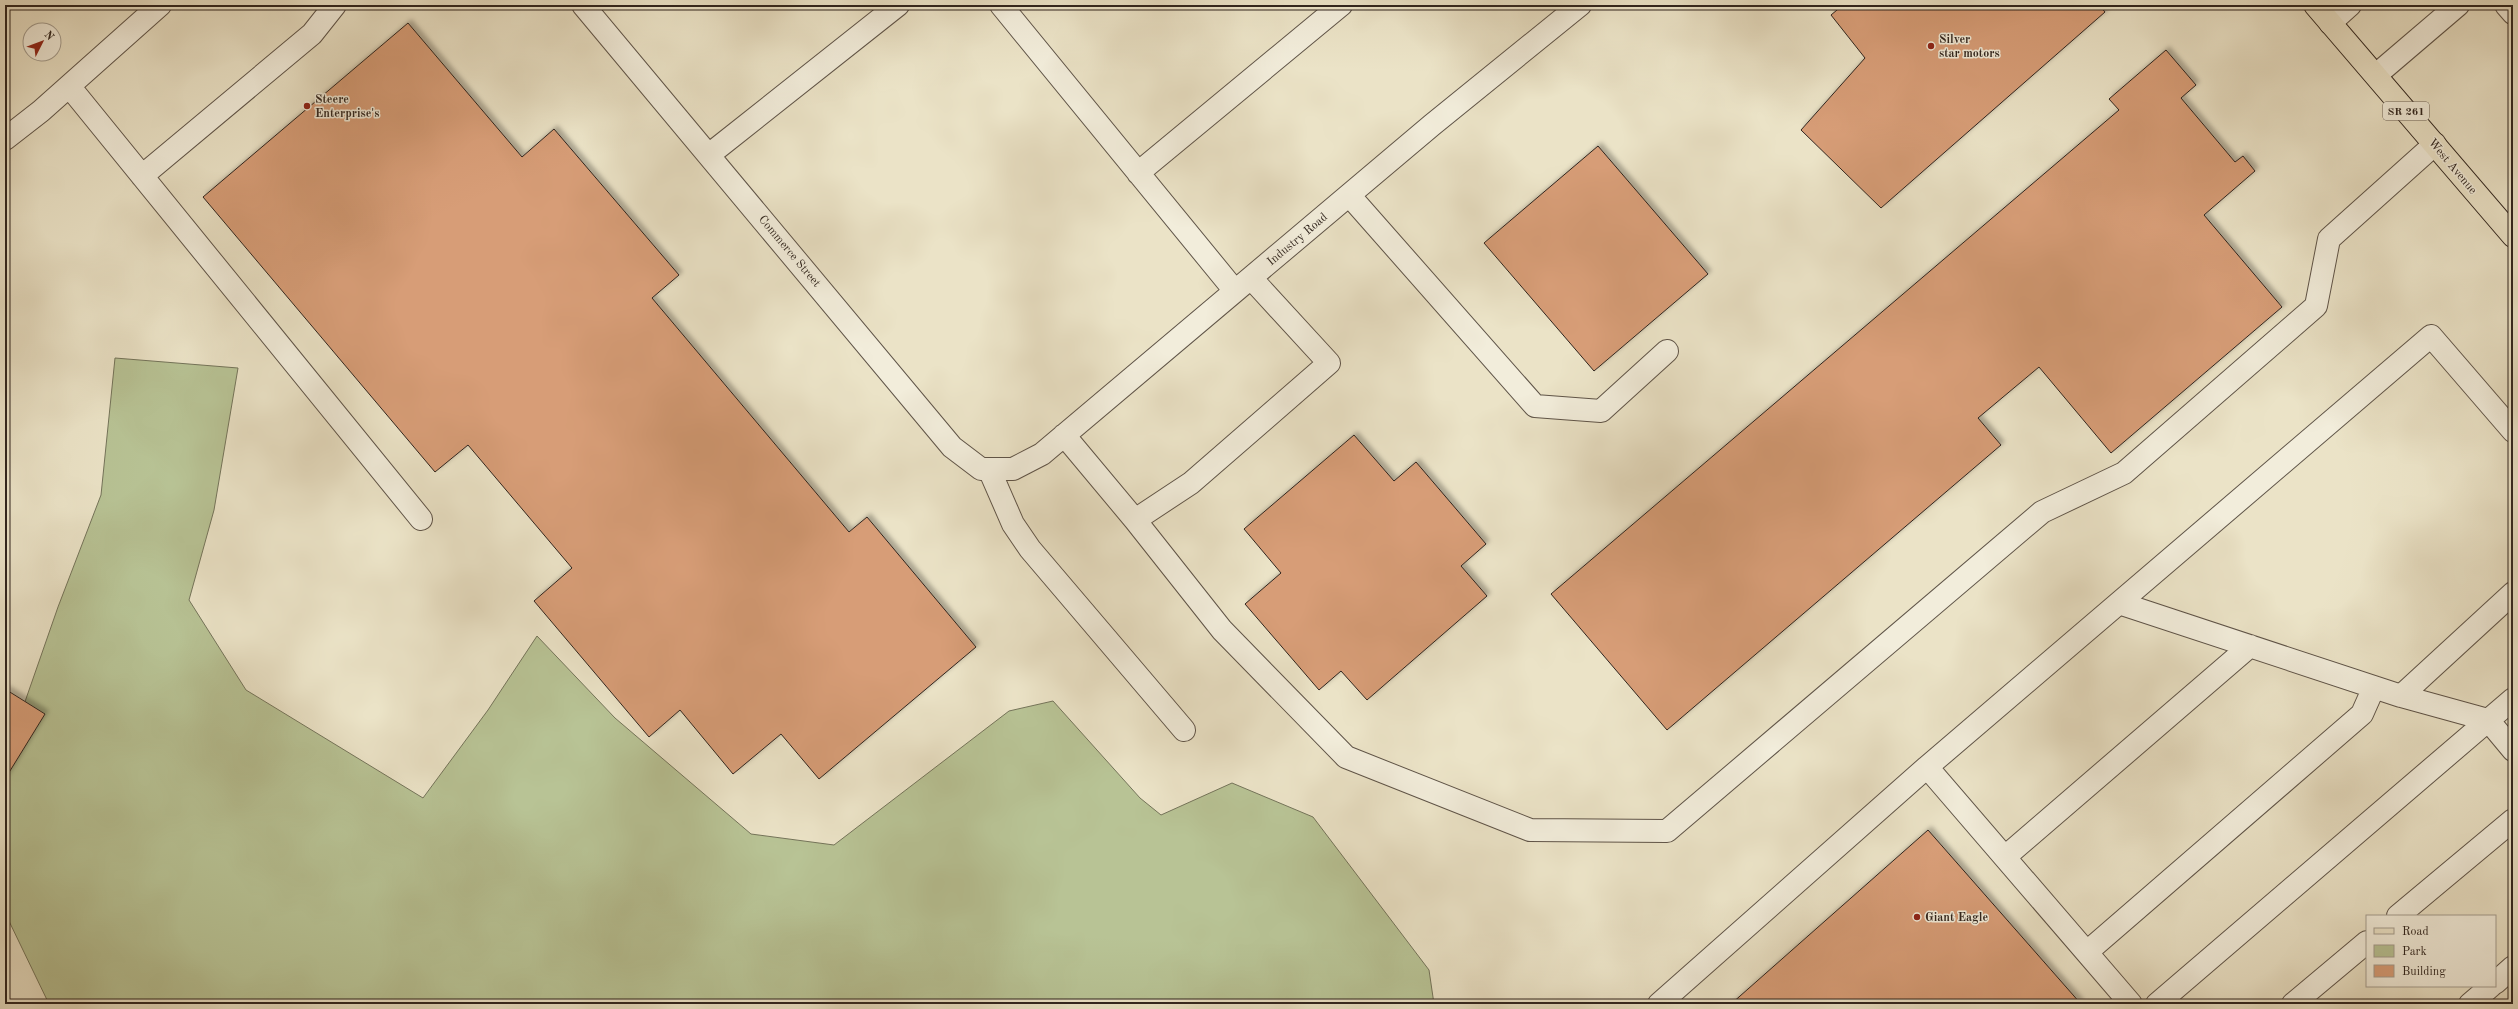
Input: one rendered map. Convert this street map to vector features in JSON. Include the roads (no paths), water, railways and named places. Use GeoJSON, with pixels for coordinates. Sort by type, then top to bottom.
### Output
{"type":"FeatureCollection","features":[{"type":"Feature","properties":{"kind":"main road","name":"West Avenue"},"geometry":{"type":"LineString","coordinates":[[2315,5],[2513,236]]}},
{"type":"Feature","properties":{"kind":"street"},"geometry":{"type":"LineString","coordinates":[[5,139],[69,86],[160,5]]}},
{"type":"Feature","properties":{"kind":"street"},"geometry":{"type":"LineString","coordinates":[[142,176],[312,34],[335,5]]}},
{"type":"Feature","properties":{"kind":"street","name":"Commerce Street"},"geometry":{"type":"LineString","coordinates":[[583,5],[710,154],[952,447],[981,468],[1013,469]]}},
{"type":"Feature","properties":{"kind":"street"},"geometry":{"type":"LineString","coordinates":[[710,154],[898,5]]}},
{"type":"Feature","properties":{"kind":"street"},"geometry":{"type":"LineString","coordinates":[[1001,5],[1138,172],[1243,285],[1329,363],[1191,483],[1135,520]]}},
{"type":"Feature","properties":{"kind":"street"},"geometry":{"type":"LineString","coordinates":[[1138,172],[1342,5]]}},
{"type":"Feature","properties":{"kind":"street","name":"Industry Road"},"geometry":{"type":"LineString","coordinates":[[1013,469],[1042,454],[1349,195],[1580,5]]}},
{"type":"Feature","properties":{"kind":"street"},"geometry":{"type":"LineString","coordinates":[[2330,23],[2350,5]]}},
{"type":"Feature","properties":{"kind":"street"},"geometry":{"type":"LineString","coordinates":[[2376,75],[2458,5]]}},
{"type":"Feature","properties":{"kind":"street"},"geometry":{"type":"LineString","coordinates":[[2506,5],[2513,13]]}},
{"type":"Feature","properties":{"kind":"street"},"geometry":{"type":"LineString","coordinates":[[69,86],[420,519]]}},
{"type":"Feature","properties":{"kind":"street"},"geometry":{"type":"LineString","coordinates":[[1064,435],[1135,520],[1222,630],[1346,757],[1530,830],[1667,831],[2042,512],[2124,473],[2316,306],[2329,239],[2435,144]]}},
{"type":"Feature","properties":{"kind":"street"},"geometry":{"type":"LineString","coordinates":[[1349,195],[1534,406],[1601,411],[1666,351]]}},
{"type":"Feature","properties":{"kind":"street"},"geometry":{"type":"LineString","coordinates":[[1659,1004],[1927,767],[2431,336],[2513,431]]}},
{"type":"Feature","properties":{"kind":"street"},"geometry":{"type":"LineString","coordinates":[[989,469],[1013,524],[1030,549],[1184,730]]}},
{"type":"Feature","properties":{"kind":"street"},"geometry":{"type":"LineString","coordinates":[[2401,696],[2513,593]]}},
{"type":"Feature","properties":{"kind":"street"},"geometry":{"type":"LineString","coordinates":[[2119,603],[2401,696],[2488,720],[2513,750]]}},
{"type":"Feature","properties":{"kind":"street"},"geometry":{"type":"LineString","coordinates":[[2005,857],[2250,646]]}},
{"type":"Feature","properties":{"kind":"street"},"geometry":{"type":"LineString","coordinates":[[2087,952],[2362,714],[2374,687]]}},
{"type":"Feature","properties":{"kind":"street"},"geometry":{"type":"LineString","coordinates":[[2157,1004],[2513,698]]}},
{"type":"Feature","properties":{"kind":"street"},"geometry":{"type":"LineString","coordinates":[[1927,767],[2131,1004]]}},
{"type":"Feature","properties":{"kind":"street"},"geometry":{"type":"LineString","coordinates":[[2399,915],[2513,820]]}},
{"type":"Feature","properties":{"kind":"street"},"geometry":{"type":"LineString","coordinates":[[2294,1004],[2366,943]]}},
{"type":"Feature","properties":{"kind":"street"},"geometry":{"type":"LineString","coordinates":[[2496,982],[2513,967]]}},
{"type":"Feature","properties":{"kind":"street"},"geometry":{"type":"LineString","coordinates":[[2470,1004],[2490,987]]}},
{"type":"Feature","properties":{"kind":"place","name":"Silver star motors"},"geometry":{"type":"Point","coordinates":[1931,46]}},
{"type":"Feature","properties":{"kind":"place","name":"Steere Enterprise's"},"geometry":{"type":"Point","coordinates":[307,106]}},
{"type":"Feature","properties":{"kind":"place","name":"Giant Eagle"},"geometry":{"type":"Point","coordinates":[1917,917]}}]}
